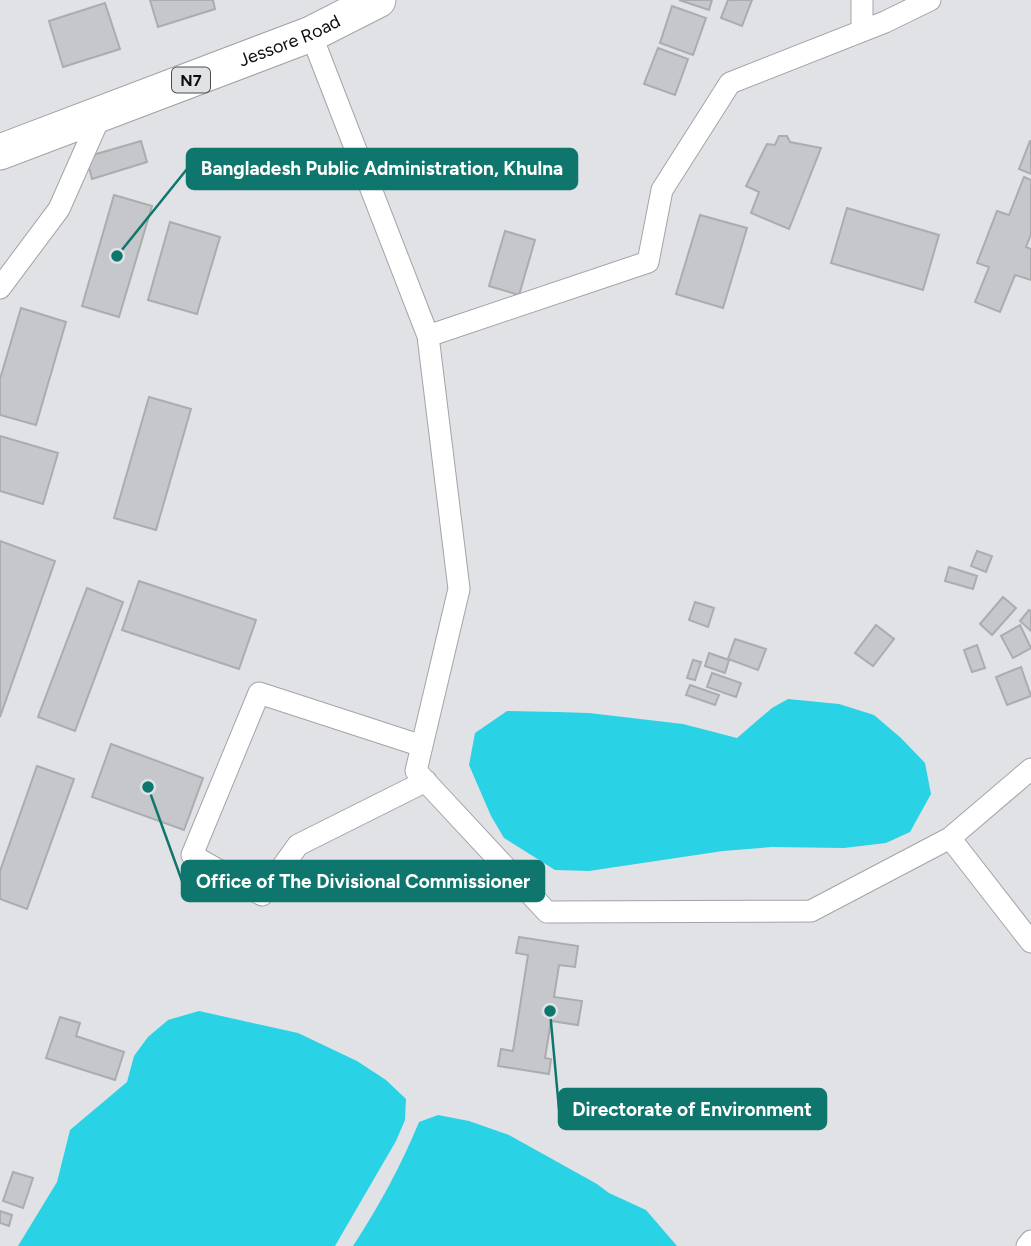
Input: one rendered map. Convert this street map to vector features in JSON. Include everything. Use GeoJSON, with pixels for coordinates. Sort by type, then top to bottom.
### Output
{"type":"FeatureCollection","features":[{"type":"Feature","properties":{"kind":"highway","name":"Jessore Road"},"geometry":{"type":"LineString","coordinates":[[0,152],[311,34],[378,0]]}},
{"type":"Feature","properties":{"kind":"street"},"geometry":{"type":"LineString","coordinates":[[862,0],[862,30]]}},
{"type":"Feature","properties":{"kind":"street"},"geometry":{"type":"LineString","coordinates":[[428,336],[648,262],[662,190],[730,83],[930,0]]}},
{"type":"Feature","properties":{"kind":"street"},"geometry":{"type":"LineString","coordinates":[[311,34],[428,336],[459,589],[416,771],[547,912],[811,911],[950,838],[1031,769]]}},
{"type":"Feature","properties":{"kind":"street"},"geometry":{"type":"LineString","coordinates":[[0,288],[59,209],[101,114]]}},
{"type":"Feature","properties":{"kind":"street"},"geometry":{"type":"LineString","coordinates":[[422,746],[259,694],[192,855],[262,895],[298,845],[426,781]]}},
{"type":"Feature","properties":{"kind":"street"},"geometry":{"type":"LineString","coordinates":[[950,838],[1031,942]]}},
{"type":"Feature","properties":{"kind":"street"},"geometry":{"type":"LineString","coordinates":[[1027,1246],[1031,1241]]}},
{"type":"Feature","properties":{"kind":"water"},"geometry":{"type":"Polygon","coordinates":[[[788,699],[839,704],[874,715],[925,763],[931,794],[910,832],[886,843],[844,848],[772,847],[723,851],[589,871],[555,870],[504,838],[491,816],[469,765],[475,733],[507,711],[589,713],[683,724],[737,738],[772,708],[788,699]]]}},
{"type":"Feature","properties":{"kind":"water"},"geometry":{"type":"Polygon","coordinates":[[[199,1011],[298,1033],[357,1061],[386,1080],[406,1099],[405,1120],[396,1141],[335,1246],[18,1246],[57,1182],[70,1130],[127,1082],[134,1056],[148,1037],[168,1020],[199,1011]]]}},
{"type":"Feature","properties":{"kind":"water"},"geometry":{"type":"Polygon","coordinates":[[[438,1115],[469,1121],[509,1135],[609,1193],[646,1210],[677,1246],[353,1246],[389,1186],[419,1122],[438,1115]]]}},
{"type":"Feature","properties":{"kind":"building"},"geometry":{"type":"Polygon","coordinates":[[[150,0],[213,0],[215,9],[158,27],[150,0]]]}},
{"type":"Feature","properties":{"kind":"building"},"geometry":{"type":"Polygon","coordinates":[[[679,0],[712,0],[709,10],[679,0]]]}},
{"type":"Feature","properties":{"kind":"building"},"geometry":{"type":"Polygon","coordinates":[[[728,0],[752,0],[742,26],[721,18],[728,0]]]}},
{"type":"Feature","properties":{"kind":"building"},"geometry":{"type":"Polygon","coordinates":[[[105,3],[120,49],[63,67],[49,21],[105,3]]]}},
{"type":"Feature","properties":{"kind":"building"},"geometry":{"type":"Polygon","coordinates":[[[672,6],[706,18],[693,55],[660,43],[672,6]]]}},
{"type":"Feature","properties":{"kind":"building"},"geometry":{"type":"Polygon","coordinates":[[[658,48],[688,59],[675,95],[644,84],[658,48]]]}},
{"type":"Feature","properties":{"kind":"building"},"geometry":{"type":"Polygon","coordinates":[[[779,136],[787,136],[790,142],[821,148],[789,229],[751,213],[759,192],[746,186],[767,144],[775,145],[779,136]]]}},
{"type":"Feature","properties":{"kind":"building"},"geometry":{"type":"Polygon","coordinates":[[[141,141],[147,162],[92,179],[86,157],[141,141]]]}},
{"type":"Feature","properties":{"kind":"building"},"geometry":{"type":"Polygon","coordinates":[[[1031,141],[1031,174],[1019,169],[1031,141]]]}},
{"type":"Feature","properties":{"kind":"building"},"geometry":{"type":"Polygon","coordinates":[[[1024,177],[1031,180],[1031,234],[1026,247],[1031,249],[1031,280],[1015,275],[1000,312],[975,302],[989,267],[977,263],[997,211],[1009,215],[1024,177]]]}},
{"type":"Feature","properties":{"kind":"building"},"geometry":{"type":"Polygon","coordinates":[[[114,195],[152,206],[119,317],[82,306],[114,195]]]}},
{"type":"Feature","properties":{"kind":"building"},"geometry":{"type":"Polygon","coordinates":[[[847,208],[939,235],[923,290],[831,263],[847,208]]]}},
{"type":"Feature","properties":{"kind":"building"},"geometry":{"type":"Polygon","coordinates":[[[700,215],[747,228],[723,308],[676,294],[700,215]]]}},
{"type":"Feature","properties":{"kind":"building"},"geometry":{"type":"Polygon","coordinates":[[[170,222],[220,237],[197,314],[148,300],[170,222]]]}},
{"type":"Feature","properties":{"kind":"building"},"geometry":{"type":"Polygon","coordinates":[[[505,231],[535,240],[519,295],[489,286],[505,231]]]}},
{"type":"Feature","properties":{"kind":"building"},"geometry":{"type":"Polygon","coordinates":[[[21,308],[66,322],[36,425],[0,415],[0,379],[21,308]]]}},
{"type":"Feature","properties":{"kind":"building"},"geometry":{"type":"Polygon","coordinates":[[[149,397],[191,409],[156,530],[114,518],[149,397]]]}},
{"type":"Feature","properties":{"kind":"building"},"geometry":{"type":"Polygon","coordinates":[[[0,436],[58,453],[43,504],[0,491],[0,436]]]}},
{"type":"Feature","properties":{"kind":"building"},"geometry":{"type":"Polygon","coordinates":[[[0,541],[55,561],[0,717],[0,541]]]}},
{"type":"Feature","properties":{"kind":"building"},"geometry":{"type":"Polygon","coordinates":[[[977,551],[992,556],[986,572],[971,566],[977,551]]]}},
{"type":"Feature","properties":{"kind":"building"},"geometry":{"type":"Polygon","coordinates":[[[949,567],[977,576],[973,589],[945,581],[949,567]]]}},
{"type":"Feature","properties":{"kind":"building"},"geometry":{"type":"Polygon","coordinates":[[[139,581],[256,620],[239,669],[122,630],[139,581]]]}},
{"type":"Feature","properties":{"kind":"building"},"geometry":{"type":"Polygon","coordinates":[[[87,588],[123,602],[75,731],[38,717],[87,588]]]}},
{"type":"Feature","properties":{"kind":"building"},"geometry":{"type":"Polygon","coordinates":[[[1003,597],[1016,608],[992,635],[980,624],[1003,597]]]}},
{"type":"Feature","properties":{"kind":"building"},"geometry":{"type":"Polygon","coordinates":[[[695,602],[714,608],[708,627],[689,620],[695,602]]]}},
{"type":"Feature","properties":{"kind":"building"},"geometry":{"type":"Polygon","coordinates":[[[1031,611],[1031,631],[1020,621],[1031,611]]]}},
{"type":"Feature","properties":{"kind":"building"},"geometry":{"type":"Polygon","coordinates":[[[876,625],[894,639],[873,666],[855,653],[876,625]]]}},
{"type":"Feature","properties":{"kind":"building"},"geometry":{"type":"Polygon","coordinates":[[[1020,625],[1031,648],[1013,658],[1001,636],[1020,625]]]}},
{"type":"Feature","properties":{"kind":"building"},"geometry":{"type":"Polygon","coordinates":[[[735,639],[766,649],[758,670],[728,659],[735,639]]]}},
{"type":"Feature","properties":{"kind":"building"},"geometry":{"type":"Polygon","coordinates":[[[977,645],[985,668],[972,672],[964,650],[977,645]]]}},
{"type":"Feature","properties":{"kind":"building"},"geometry":{"type":"Polygon","coordinates":[[[709,653],[729,660],[725,673],[705,666],[709,653]]]}},
{"type":"Feature","properties":{"kind":"building"},"geometry":{"type":"Polygon","coordinates":[[[693,660],[701,662],[695,680],[687,678],[693,660]]]}},
{"type":"Feature","properties":{"kind":"building"},"geometry":{"type":"Polygon","coordinates":[[[1021,667],[1031,696],[1007,705],[996,677],[1021,667]]]}},
{"type":"Feature","properties":{"kind":"building"},"geometry":{"type":"Polygon","coordinates":[[[712,673],[741,683],[736,697],[707,687],[712,673]]]}},
{"type":"Feature","properties":{"kind":"building"},"geometry":{"type":"Polygon","coordinates":[[[690,685],[719,695],[715,705],[686,695],[690,685]]]}},
{"type":"Feature","properties":{"kind":"building"},"geometry":{"type":"Polygon","coordinates":[[[111,744],[203,778],[184,830],[92,797],[111,744]]]}},
{"type":"Feature","properties":{"kind":"building"},"geometry":{"type":"Polygon","coordinates":[[[37,766],[74,779],[27,909],[0,899],[0,871],[37,766]]]}},
{"type":"Feature","properties":{"kind":"building"},"geometry":{"type":"Polygon","coordinates":[[[519,937],[578,946],[575,967],[559,965],[554,997],[582,1001],[578,1025],[551,1021],[545,1058],[551,1059],[549,1074],[498,1066],[501,1049],[513,1051],[528,955],[516,953],[519,937]]]}},
{"type":"Feature","properties":{"kind":"building"},"geometry":{"type":"Polygon","coordinates":[[[60,1017],[80,1023],[76,1036],[124,1052],[115,1080],[46,1058],[60,1017]]]}},
{"type":"Feature","properties":{"kind":"building"},"geometry":{"type":"Polygon","coordinates":[[[13,1172],[33,1178],[23,1208],[3,1201],[13,1172]]]}},
{"type":"Feature","properties":{"kind":"building"},"geometry":{"type":"Polygon","coordinates":[[[0,1211],[12,1215],[9,1226],[0,1223],[0,1211]]]}},
{"type":"Feature","properties":{"kind":"place","name":"Bangladesh Public Administration, Khulna"},"geometry":{"type":"Point","coordinates":[117,256]}},
{"type":"Feature","properties":{"kind":"place","name":"Office of The Divisional Commissioner"},"geometry":{"type":"Point","coordinates":[148,787]}},
{"type":"Feature","properties":{"kind":"place","name":"Directorate of Environment"},"geometry":{"type":"Point","coordinates":[550,1011]}}]}
